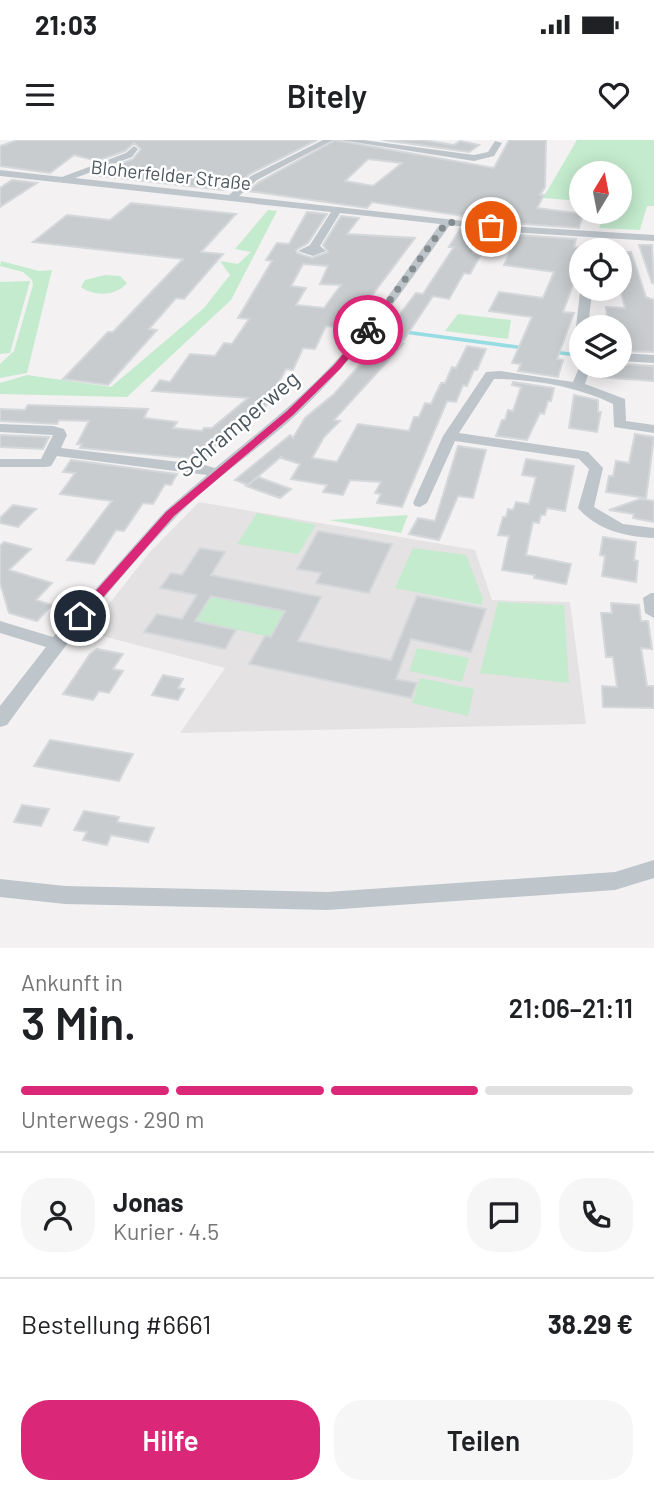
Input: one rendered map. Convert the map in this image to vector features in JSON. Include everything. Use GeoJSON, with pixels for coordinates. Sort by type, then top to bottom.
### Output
{"type":"FeatureCollection","features":[{"type":"Feature","properties":{"kind":"street"},"geometry":{"type":"LineString","coordinates":[[230,199],[254,178],[329,140]]}},
{"type":"Feature","properties":{"kind":"street"},"geometry":{"type":"LineString","coordinates":[[345,140],[474,158],[491,154],[498,143]]}},
{"type":"Feature","properties":{"kind":"street"},"geometry":{"type":"LineString","coordinates":[[64,180],[129,155],[134,149]]}},
{"type":"Feature","properties":{"kind":"street","name":"Bloherfelder Straße"},"geometry":{"type":"LineString","coordinates":[[0,173],[545,232],[654,238]]}},
{"type":"Feature","properties":{"kind":"street"},"geometry":{"type":"LineString","coordinates":[[314,247],[337,210]]}},
{"type":"Feature","properties":{"kind":"street","name":"Schramperweg"},"geometry":{"type":"LineString","coordinates":[[0,720],[57,644],[170,514],[290,413],[337,367],[365,334],[447,222]]}},
{"type":"Feature","properties":{"kind":"street"},"geometry":{"type":"LineString","coordinates":[[632,357],[654,359]]}},
{"type":"Feature","properties":{"kind":"street"},"geometry":{"type":"LineString","coordinates":[[420,503],[450,436],[490,375],[578,384],[620,402],[619,424],[654,429]]}},
{"type":"Feature","properties":{"kind":"street"},"geometry":{"type":"LineString","coordinates":[[578,384],[580,378]]}},
{"type":"Feature","properties":{"kind":"street"},"geometry":{"type":"LineString","coordinates":[[0,428],[59,432],[60,435],[50,459],[41,464],[0,463]]}},
{"type":"Feature","properties":{"kind":"street"},"geometry":{"type":"LineString","coordinates":[[450,436],[585,456],[596,468],[586,508],[608,526],[636,533],[654,533]]}},
{"type":"Feature","properties":{"kind":"street"},"geometry":{"type":"LineString","coordinates":[[54,451],[204,469],[217,474]]}},
{"type":"Feature","properties":{"kind":"street"},"geometry":{"type":"LineString","coordinates":[[654,598],[651,598],[654,613]]}},
{"type":"Feature","properties":{"kind":"street"},"geometry":{"type":"LineString","coordinates":[[0,627],[57,644]]}},
{"type":"Feature","properties":{"kind":"street"},"geometry":{"type":"LineString","coordinates":[[0,888],[65,895],[327,901],[615,881],[654,869]]}},
{"type":"Feature","properties":{"kind":"shaded area"},"geometry":{"type":"Polygon","coordinates":[[[199,502],[475,550],[492,600],[570,602],[586,724],[180,733],[225,668],[87,632],[150,552],[199,502]]]}},
{"type":"Feature","properties":{"kind":"green space"},"geometry":{"type":"Polygon","coordinates":[[[577,140],[654,140],[654,206],[647,206],[640,230],[599,228],[600,224],[632,224],[632,161],[569,161],[569,200],[543,198],[577,140]]]}},
{"type":"Feature","properties":{"kind":"green space"},"geometry":{"type":"Polygon","coordinates":[[[268,210],[277,211],[231,300],[127,397],[0,394],[0,383],[27,375],[111,387],[204,308],[230,275],[220,261],[238,264],[251,252],[235,249],[268,210]]]}},
{"type":"Feature","properties":{"kind":"green space"},"geometry":{"type":"Polygon","coordinates":[[[1,261],[39,271],[52,270],[27,373],[0,378],[0,364],[14,351],[33,285],[32,280],[23,272],[0,266],[1,261]]]}},
{"type":"Feature","properties":{"kind":"green space"},"geometry":{"type":"Polygon","coordinates":[[[105,275],[120,276],[127,283],[117,291],[105,294],[81,287],[85,280],[105,275]]]}},
{"type":"Feature","properties":{"kind":"green space"},"geometry":{"type":"Polygon","coordinates":[[[30,281],[10,353],[0,354],[0,282],[30,281]]]}},
{"type":"Feature","properties":{"kind":"green space"},"geometry":{"type":"Polygon","coordinates":[[[458,314],[511,320],[508,339],[445,331],[458,314]]]}},
{"type":"Feature","properties":{"kind":"green space"},"geometry":{"type":"Polygon","coordinates":[[[257,513],[316,525],[298,554],[237,544],[257,513]]]}},
{"type":"Feature","properties":{"kind":"green space"},"geometry":{"type":"Polygon","coordinates":[[[408,515],[401,533],[329,520],[408,515]]]}},
{"type":"Feature","properties":{"kind":"green space"},"geometry":{"type":"Polygon","coordinates":[[[413,548],[466,555],[483,599],[481,605],[395,588],[413,548]]]}},
{"type":"Feature","properties":{"kind":"green space"},"geometry":{"type":"Polygon","coordinates":[[[211,596],[285,611],[271,637],[195,621],[211,596]]]}},
{"type":"Feature","properties":{"kind":"green space"},"geometry":{"type":"Polygon","coordinates":[[[498,602],[564,605],[569,683],[480,673],[498,602]]]}},
{"type":"Feature","properties":{"kind":"green space"},"geometry":{"type":"Polygon","coordinates":[[[417,648],[469,658],[462,682],[409,671],[417,648]]]}},
{"type":"Feature","properties":{"kind":"green space"},"geometry":{"type":"Polygon","coordinates":[[[420,678],[474,689],[468,716],[412,703],[420,678]]]}},
{"type":"Feature","properties":{"kind":"building"},"geometry":{"type":"Polygon","coordinates":[[[18,140],[317,140],[250,174],[233,188],[223,190],[92,175],[133,159],[141,149],[134,143],[125,151],[97,161],[74,155],[50,173],[0,166],[0,146],[18,140]]]}},
{"type":"Feature","properties":{"kind":"building"},"geometry":{"type":"Polygon","coordinates":[[[335,140],[494,168],[509,140],[546,140],[545,187],[540,195],[544,195],[537,208],[569,212],[569,224],[580,224],[579,228],[509,223],[372,202],[367,208],[248,191],[259,182],[335,140]],[[368,159],[345,181],[373,186],[402,163],[368,159]]]}},
{"type":"Feature","properties":{"kind":"building"},"geometry":{"type":"Polygon","coordinates":[[[383,140],[423,140],[454,145],[460,141],[479,145],[469,152],[383,140]]]}},
{"type":"Feature","properties":{"kind":"building"},"geometry":{"type":"Polygon","coordinates":[[[12,180],[37,183],[0,207],[0,188],[12,180]]]}},
{"type":"Feature","properties":{"kind":"building"},"geometry":{"type":"Polygon","coordinates":[[[131,203],[236,214],[201,252],[223,254],[184,299],[176,298],[149,329],[157,330],[108,385],[63,379],[108,332],[113,332],[183,259],[33,242],[67,215],[110,220],[131,203]]]}},
{"type":"Feature","properties":{"kind":"building"},"geometry":{"type":"Polygon","coordinates":[[[307,212],[327,214],[308,243],[296,250],[297,253],[312,258],[328,252],[323,245],[341,216],[359,218],[347,234],[415,238],[355,318],[349,318],[344,328],[326,326],[315,349],[303,348],[293,370],[286,369],[263,411],[247,425],[236,422],[226,441],[218,440],[207,460],[80,448],[82,444],[77,444],[89,421],[59,420],[57,424],[0,421],[0,409],[25,410],[28,405],[99,407],[148,409],[144,418],[177,422],[173,428],[202,431],[204,428],[212,428],[248,398],[152,391],[160,380],[170,382],[190,354],[215,356],[224,343],[232,344],[249,319],[238,318],[272,261],[266,260],[277,243],[289,244],[307,212]],[[303,264],[291,286],[306,288],[296,305],[324,308],[341,285],[320,284],[328,266],[303,264]]]}},
{"type":"Feature","properties":{"kind":"building"},"geometry":{"type":"Polygon","coordinates":[[[460,229],[486,232],[473,253],[480,256],[470,274],[464,273],[449,299],[433,296],[403,344],[334,420],[340,421],[324,437],[312,458],[337,462],[358,424],[409,431],[414,417],[419,417],[425,403],[431,404],[441,383],[445,383],[452,367],[456,368],[467,346],[486,349],[477,370],[474,370],[467,386],[463,385],[456,402],[447,401],[402,507],[377,503],[381,494],[375,493],[381,482],[350,480],[343,495],[323,492],[327,485],[291,479],[300,464],[281,458],[282,456],[248,485],[235,480],[290,435],[293,438],[305,418],[334,394],[367,357],[416,293],[423,294],[454,247],[449,247],[460,229]]]}},
{"type":"Feature","properties":{"kind":"building"},"geometry":{"type":"Polygon","coordinates":[[[518,235],[569,239],[569,296],[563,312],[574,313],[569,315],[569,327],[557,359],[563,360],[558,377],[518,371],[521,364],[512,363],[532,317],[489,311],[499,292],[543,298],[554,272],[504,265],[518,235]]]}},
{"type":"Feature","properties":{"kind":"building"},"geometry":{"type":"Polygon","coordinates":[[[639,245],[652,245],[654,283],[652,283],[639,245]]]}},
{"type":"Feature","properties":{"kind":"building"},"geometry":{"type":"Polygon","coordinates":[[[632,255],[646,297],[654,300],[654,352],[632,351],[632,315],[607,315],[606,307],[625,308],[623,301],[632,301],[632,255]]]}},
{"type":"Feature","properties":{"kind":"building"},"geometry":{"type":"Polygon","coordinates":[[[632,365],[654,366],[654,381],[613,378],[632,378],[632,365]]]}},
{"type":"Feature","properties":{"kind":"building"},"geometry":{"type":"Polygon","coordinates":[[[513,382],[554,388],[551,401],[548,401],[544,414],[540,413],[527,440],[496,436],[508,410],[513,411],[521,387],[512,385],[513,382]]]}},
{"type":"Feature","properties":{"kind":"building"},"geometry":{"type":"Polygon","coordinates":[[[574,395],[598,400],[598,412],[601,412],[597,432],[569,428],[574,395]]]}},
{"type":"Feature","properties":{"kind":"building"},"geometry":{"type":"Polygon","coordinates":[[[635,434],[654,437],[646,498],[606,492],[616,461],[629,463],[635,434]]]}},
{"type":"Feature","properties":{"kind":"building"},"geometry":{"type":"Polygon","coordinates":[[[0,435],[49,437],[43,449],[0,447],[0,435]]]}},
{"type":"Feature","properties":{"kind":"building"},"geometry":{"type":"Polygon","coordinates":[[[458,446],[486,450],[473,498],[458,496],[439,540],[409,534],[418,518],[435,521],[458,446]]]}},
{"type":"Feature","properties":{"kind":"building"},"geometry":{"type":"Polygon","coordinates":[[[526,459],[574,466],[565,511],[547,508],[539,523],[533,522],[526,555],[571,564],[566,584],[534,578],[535,575],[502,570],[509,536],[498,535],[503,517],[506,517],[508,509],[513,510],[516,502],[529,504],[536,477],[522,475],[526,459]]]}},
{"type":"Feature","properties":{"kind":"building"},"geometry":{"type":"Polygon","coordinates":[[[71,460],[177,474],[171,485],[165,484],[153,504],[143,503],[124,531],[116,530],[94,564],[67,560],[112,501],[60,494],[75,473],[63,472],[71,460]]]}},
{"type":"Feature","properties":{"kind":"building"},"geometry":{"type":"Polygon","coordinates":[[[258,477],[291,489],[280,498],[246,486],[258,477]]]}},
{"type":"Feature","properties":{"kind":"building"},"geometry":{"type":"Polygon","coordinates":[[[640,499],[654,501],[654,522],[633,518],[634,514],[609,510],[640,499]]]}},
{"type":"Feature","properties":{"kind":"building"},"geometry":{"type":"Polygon","coordinates":[[[13,505],[36,509],[18,527],[0,523],[0,518],[13,505]]]}},
{"type":"Feature","properties":{"kind":"building"},"geometry":{"type":"Polygon","coordinates":[[[318,531],[392,544],[369,593],[316,583],[321,573],[297,569],[318,531]]]}},
{"type":"Feature","properties":{"kind":"building"},"geometry":{"type":"Polygon","coordinates":[[[603,537],[636,542],[636,582],[602,576],[605,556],[600,555],[603,537]]]}},
{"type":"Feature","properties":{"kind":"building"},"geometry":{"type":"Polygon","coordinates":[[[4,542],[31,549],[9,570],[52,583],[36,600],[52,605],[37,621],[9,613],[0,583],[0,546],[4,542]]]}},
{"type":"Feature","properties":{"kind":"building"},"geometry":{"type":"Polygon","coordinates":[[[200,548],[225,552],[211,575],[321,597],[298,641],[391,660],[417,596],[486,609],[471,652],[411,639],[396,679],[417,683],[411,698],[249,664],[265,636],[271,637],[285,611],[211,596],[195,621],[236,630],[225,649],[144,632],[157,614],[182,619],[197,595],[160,588],[171,573],[182,575],[200,548]]]}},
{"type":"Feature","properties":{"kind":"building"},"geometry":{"type":"Polygon","coordinates":[[[611,603],[639,605],[641,621],[648,621],[652,649],[641,648],[647,686],[654,686],[654,708],[603,707],[602,686],[617,687],[613,657],[606,657],[601,613],[612,613],[611,603]]]}},
{"type":"Feature","properties":{"kind":"building"},"geometry":{"type":"Polygon","coordinates":[[[97,649],[123,654],[113,669],[123,671],[109,693],[99,691],[93,700],[63,694],[90,654],[97,649]]]}},
{"type":"Feature","properties":{"kind":"building"},"geometry":{"type":"Polygon","coordinates":[[[163,675],[183,679],[178,688],[184,689],[178,700],[152,695],[163,675]]]}},
{"type":"Feature","properties":{"kind":"building"},"geometry":{"type":"Polygon","coordinates":[[[50,740],[133,754],[119,781],[34,766],[50,740]]]}},
{"type":"Feature","properties":{"kind":"building"},"geometry":{"type":"Polygon","coordinates":[[[22,805],[49,809],[41,826],[14,822],[22,805]]]}},
{"type":"Feature","properties":{"kind":"building"},"geometry":{"type":"Polygon","coordinates":[[[84,811],[119,817],[117,822],[154,828],[148,842],[111,835],[107,845],[83,840],[87,832],[74,830],[84,811]]]}},
{"type":"Feature","properties":{"kind":"waterway"},"geometry":{"type":"LineString","coordinates":[[405,332],[524,348]]}},
{"type":"Feature","properties":{"kind":"waterway"},"geometry":{"type":"LineString","coordinates":[[554,352],[569,354]]}},
{"type":"Feature","properties":{"kind":"way so far"},"geometry":{"type":"LineString","coordinates":[[368,330],[447,222],[491,227]]}},
{"type":"Feature","properties":{"kind":"route"},"geometry":{"type":"LineString","coordinates":[[80,616],[188,496],[290,413],[337,367],[368,330]]}}]}
